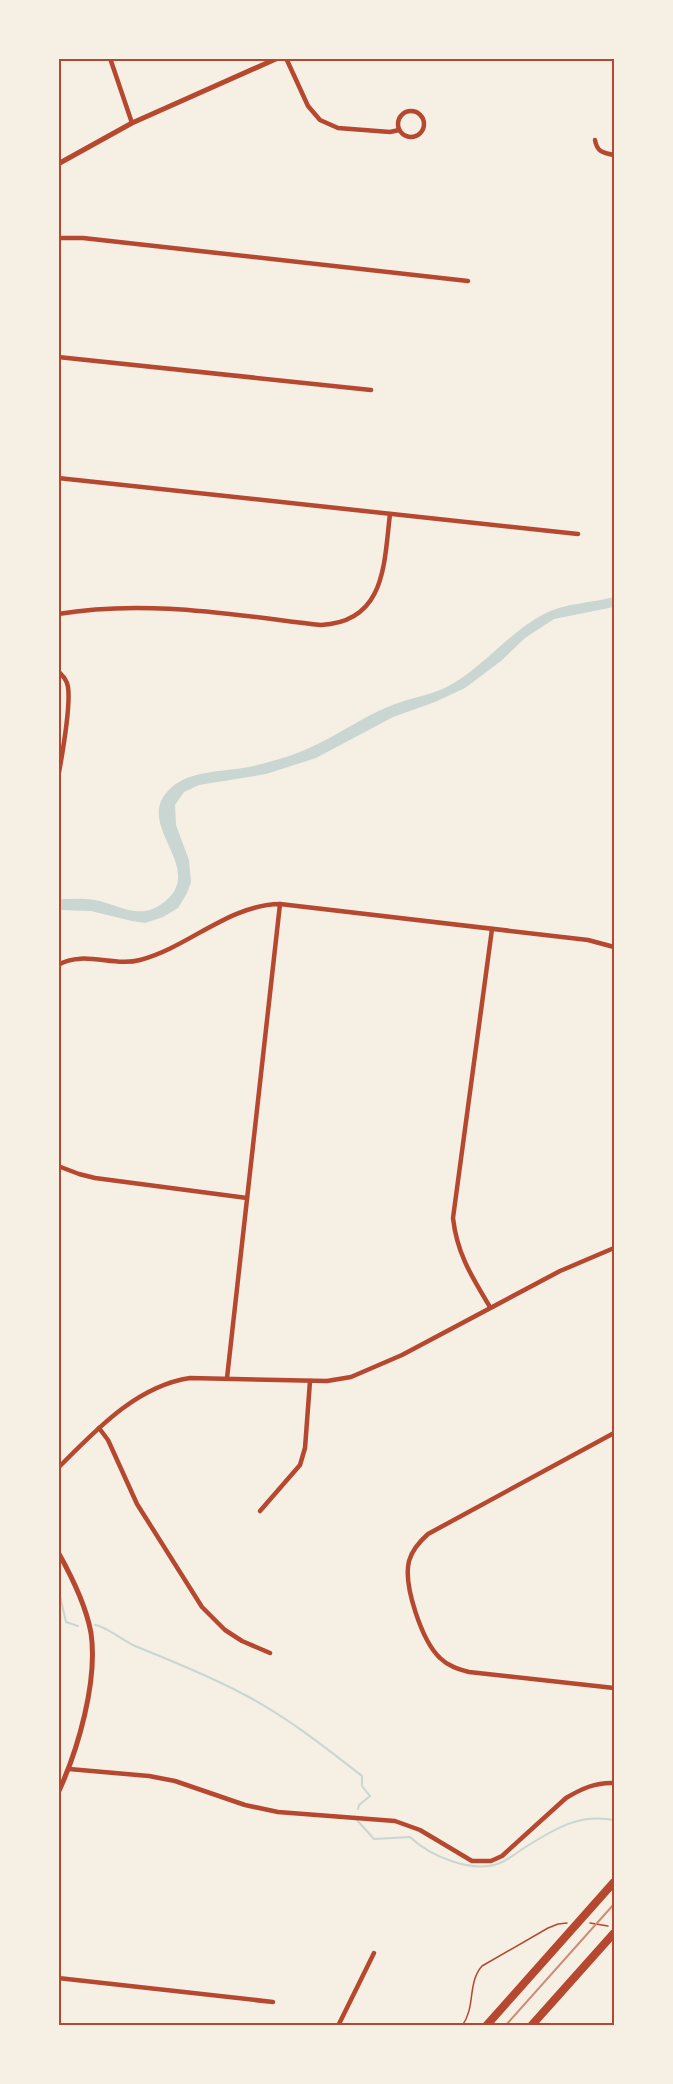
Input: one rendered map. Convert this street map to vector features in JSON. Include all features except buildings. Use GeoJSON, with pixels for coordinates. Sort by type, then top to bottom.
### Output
{"type":"FeatureCollection","features":[{"type":"Feature","properties":{"kind":"highway"},"geometry":{"type":"LineString","coordinates":[[486,2025],[615,1882]]}},
{"type":"Feature","properties":{"kind":"highway"},"geometry":{"type":"LineString","coordinates":[[531,2025],[615,1933]]}},
{"type":"Feature","properties":{"kind":"street"},"geometry":{"type":"LineString","coordinates":[[110,58],[113,73],[132,123]]}},
{"type":"Feature","properties":{"kind":"street"},"geometry":{"type":"LineString","coordinates":[[58,164],[132,123],[278,58]]}},
{"type":"Feature","properties":{"kind":"street"},"geometry":{"type":"LineString","coordinates":[[286,58],[308,106],[320,120],[338,128],[390,132],[399,130]]}},
{"type":"Feature","properties":{"kind":"street"},"geometry":{"type":"LineString","coordinates":[[416,112],[422,118],[424,126],[416,136],[408,137],[399,130],[398,121],[404,114],[416,112]]}},
{"type":"Feature","properties":{"kind":"street"},"geometry":{"type":"LineString","coordinates":[[595,140],[596,147],[600,151],[615,154]]}},
{"type":"Feature","properties":{"kind":"street"},"geometry":{"type":"LineString","coordinates":[[58,238],[83,238],[468,281]]}},
{"type":"Feature","properties":{"kind":"street"},"geometry":{"type":"LineString","coordinates":[[58,357],[371,390]]}},
{"type":"Feature","properties":{"kind":"street"},"geometry":{"type":"LineString","coordinates":[[58,478],[578,534]]}},
{"type":"Feature","properties":{"kind":"street"},"geometry":{"type":"LineString","coordinates":[[58,614],[122,608],[167,608],[321,625],[340,622],[364,609],[379,588],[383,576],[390,514]]}},
{"type":"Feature","properties":{"kind":"street"},"geometry":{"type":"LineString","coordinates":[[58,671],[64,677],[68,687],[68,701],[58,778]]}},
{"type":"Feature","properties":{"kind":"street"},"geometry":{"type":"LineString","coordinates":[[58,965],[76,959],[121,963],[142,960],[264,904],[588,940],[615,947]]}},
{"type":"Feature","properties":{"kind":"street"},"geometry":{"type":"LineString","coordinates":[[227,1378],[280,904]]}},
{"type":"Feature","properties":{"kind":"street"},"geometry":{"type":"LineString","coordinates":[[490,1307],[461,1255],[455,1238],[453,1218],[492,929]]}},
{"type":"Feature","properties":{"kind":"street"},"geometry":{"type":"LineString","coordinates":[[58,1166],[95,1178],[247,1198]]}},
{"type":"Feature","properties":{"kind":"street"},"geometry":{"type":"LineString","coordinates":[[58,1468],[99,1428],[127,1406],[168,1383],[190,1378],[327,1381],[351,1377],[402,1355],[560,1271],[615,1248]]}},
{"type":"Feature","properties":{"kind":"street"},"geometry":{"type":"LineString","coordinates":[[260,1511],[300,1465],[305,1448],[310,1381]]}},
{"type":"Feature","properties":{"kind":"street"},"geometry":{"type":"LineString","coordinates":[[99,1428],[108,1440],[136,1504],[202,1607],[225,1630],[242,1641],[270,1653]]}},
{"type":"Feature","properties":{"kind":"street"},"geometry":{"type":"LineString","coordinates":[[615,1433],[427,1535],[413,1551],[408,1572],[408,1583],[423,1635],[430,1648],[447,1664],[469,1672],[615,1688]]}},
{"type":"Feature","properties":{"kind":"street"},"geometry":{"type":"LineString","coordinates":[[58,1552],[87,1616],[92,1654],[82,1725],[69,1769],[58,1793]]}},
{"type":"Feature","properties":{"kind":"street"},"geometry":{"type":"LineString","coordinates":[[69,1769],[149,1776],[175,1781],[245,1805],[278,1812],[305,1816],[376,1818],[394,1821],[420,1830],[465,1858],[479,1862],[491,1861],[502,1856],[566,1798],[578,1791],[599,1784],[615,1783]]}},
{"type":"Feature","properties":{"kind":"street"},"geometry":{"type":"LineString","coordinates":[[338,2025],[374,1953]]}},
{"type":"Feature","properties":{"kind":"street"},"geometry":{"type":"LineString","coordinates":[[58,1978],[273,2002]]}},
{"type":"Feature","properties":{"kind":"path"},"geometry":{"type":"LineString","coordinates":[[584,1922],[615,1927]]}},
{"type":"Feature","properties":{"kind":"path"},"geometry":{"type":"LineString","coordinates":[[462,2025],[468,2018],[471,2008],[476,1972],[488,1961],[507,1953],[548,1928],[558,1924],[572,1923]]}},
{"type":"Feature","properties":{"kind":"shaded area"},"geometry":{"type":"Polygon","coordinates":[[[614,597],[614,607],[554,619],[525,638],[501,661],[465,688],[393,717],[316,758],[266,774],[199,785],[184,792],[175,805],[176,825],[189,860],[191,882],[178,908],[163,917],[145,923],[91,911],[59,910],[59,899],[82,899],[95,900],[127,910],[144,911],[160,905],[174,891],[178,877],[176,862],[159,817],[161,802],[171,788],[179,782],[197,775],[249,767],[302,751],[380,710],[454,683],[532,621],[552,610],[614,597]]]}},
{"type":"Feature","properties":{"kind":"waterway"},"geometry":{"type":"LineString","coordinates":[[58,1587],[66,1622],[78,1626]]}},
{"type":"Feature","properties":{"kind":"waterway"},"geometry":{"type":"LineString","coordinates":[[95,1625],[135,1646],[232,1688],[276,1713],[305,1733],[362,1776],[362,1786],[370,1796],[359,1805],[358,1809]]}},
{"type":"Feature","properties":{"kind":"waterway"},"geometry":{"type":"LineString","coordinates":[[356,1819],[374,1839],[410,1837],[440,1856],[464,1865],[477,1866],[489,1866],[503,1862],[545,1835],[577,1821],[601,1818],[614,1820]]}},
{"type":"Feature","properties":{"kind":"railway"},"geometry":{"type":"LineString","coordinates":[[505,2026],[614,1904]]}}]}
